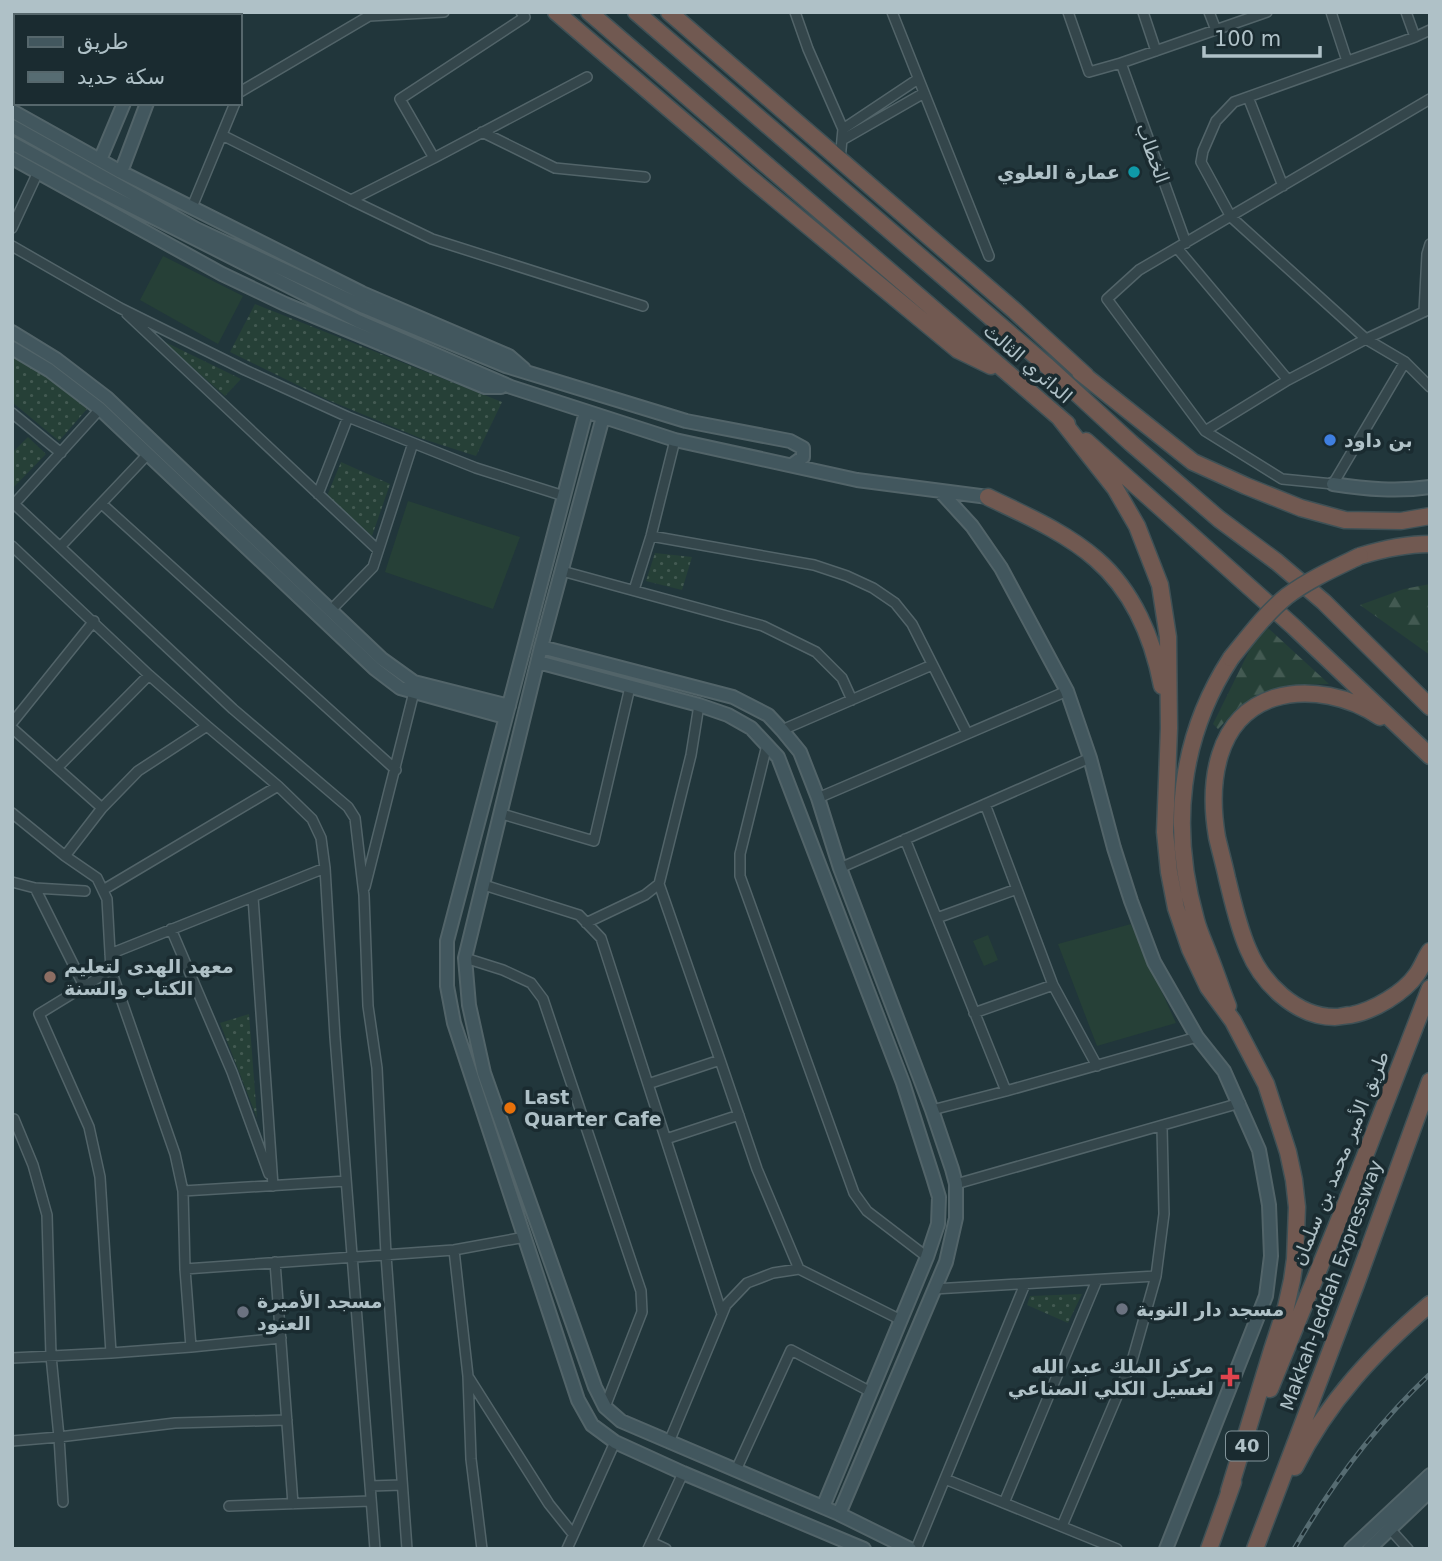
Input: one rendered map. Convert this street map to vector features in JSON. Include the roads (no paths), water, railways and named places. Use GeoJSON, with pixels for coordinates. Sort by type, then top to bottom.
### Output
{"type":"FeatureCollection","features":[{"type":"Feature","properties":{"kind":"highway"},"geometry":{"type":"LineString","coordinates":[[556,12],[958,350],[1010,375]]}},
{"type":"Feature","properties":{"kind":"highway","name":"الدائري الثالث"},"geometry":{"type":"LineString","coordinates":[[589,12],[1130,479],[1430,756]]}},
{"type":"Feature","properties":{"kind":"highway","name":"الدائري الثالث"},"geometry":{"type":"LineString","coordinates":[[636,12],[1219,519],[1277,562],[1324,602],[1430,707]]}},
{"type":"Feature","properties":{"kind":"highway"},"geometry":{"type":"LineString","coordinates":[[669,12],[1015,311],[1086,376]]}},
{"type":"Feature","properties":{"kind":"highway"},"geometry":{"type":"LineString","coordinates":[[704,111],[749,177]]}},
{"type":"Feature","properties":{"kind":"highway"},"geometry":{"type":"LineString","coordinates":[[978,307],[1014,325],[1086,376],[1193,462],[1301,508],[1345,520],[1401,521],[1426,517]]}},
{"type":"Feature","properties":{"kind":"highway"},"geometry":{"type":"LineString","coordinates":[[1059,417],[1115,488],[1137,526],[1160,585],[1168,637],[1165,832],[1175,908],[1208,987],[1233,1021]]}},
{"type":"Feature","properties":{"kind":"highway"},"geometry":{"type":"LineString","coordinates":[[988,497],[1072,541],[1097,560],[1119,584],[1138,611],[1152,643],[1168,728]]}},
{"type":"Feature","properties":{"kind":"highway"},"geometry":{"type":"LineString","coordinates":[[1229,1491],[1286,1307],[1294,1259],[1297,1207],[1288,1152],[1266,1084],[1233,1021],[1196,922],[1184,863],[1181,810],[1187,767],[1202,712],[1217,679],[1255,628],[1285,598],[1314,578],[1360,555],[1411,544],[1430,544]]}},
{"type":"Feature","properties":{"kind":"highway"},"geometry":{"type":"LineString","coordinates":[[1412,738],[1364,706],[1321,694],[1283,695],[1264,702],[1243,716],[1228,734],[1217,760],[1214,792],[1217,835],[1237,918],[1248,951],[1264,977],[1284,998],[1306,1012],[1334,1017],[1363,1013],[1388,1000],[1415,976],[1430,951]]}},
{"type":"Feature","properties":{"kind":"highway","name":"طريق الأمير محمد بن سلمان"},"geometry":{"type":"LineString","coordinates":[[1229,1491],[1430,988]]}},
{"type":"Feature","properties":{"kind":"highway","name":"Makkah-Jeddah Expressway"},"geometry":{"type":"LineString","coordinates":[[1256,1549],[1430,1081]]}},
{"type":"Feature","properties":{"kind":"highway"},"geometry":{"type":"LineString","coordinates":[[1256,1549],[1305,1447],[1330,1407],[1378,1351],[1430,1304]]}},
{"type":"Feature","properties":{"kind":"highway","name":"40"},"geometry":{"type":"LineString","coordinates":[[1209,1549],[1229,1491]]}},
{"type":"Feature","properties":{"kind":"street"},"geometry":{"type":"LineString","coordinates":[[242,91],[369,16],[444,12]]}},
{"type":"Feature","properties":{"kind":"street"},"geometry":{"type":"LineString","coordinates":[[434,158],[400,99],[525,17],[522,12]]}},
{"type":"Feature","properties":{"kind":"street"},"geometry":{"type":"LineString","coordinates":[[795,12],[808,50],[844,129],[840,160]]}},
{"type":"Feature","properties":{"kind":"street"},"geometry":{"type":"LineString","coordinates":[[892,12],[989,256]]}},
{"type":"Feature","properties":{"kind":"street"},"geometry":{"type":"LineString","coordinates":[[1068,12],[1089,72],[1267,12]]}},
{"type":"Feature","properties":{"kind":"street"},"geometry":{"type":"LineString","coordinates":[[1143,12],[1156,51]]}},
{"type":"Feature","properties":{"kind":"street"},"geometry":{"type":"LineString","coordinates":[[1209,12],[1216,30]]}},
{"type":"Feature","properties":{"kind":"street"},"geometry":{"type":"LineString","coordinates":[[1331,12],[1347,61]]}},
{"type":"Feature","properties":{"kind":"street"},"geometry":{"type":"LineString","coordinates":[[1406,12],[1415,37]]}},
{"type":"Feature","properties":{"kind":"street"},"geometry":{"type":"LineString","coordinates":[[1430,30],[1234,103],[1216,121],[1203,151],[1202,162],[1231,217],[1366,339],[1405,362],[1430,387]]}},
{"type":"Feature","properties":{"kind":"street","name":"الخطاب"},"geometry":{"type":"LineString","coordinates":[[1121,63],[1186,243]]}},
{"type":"Feature","properties":{"kind":"street"},"geometry":{"type":"LineString","coordinates":[[351,200],[587,78]]}},
{"type":"Feature","properties":{"kind":"street"},"geometry":{"type":"LineString","coordinates":[[844,129],[918,79]]}},
{"type":"Feature","properties":{"kind":"street"},"geometry":{"type":"LineString","coordinates":[[842,141],[924,93]]}},
{"type":"Feature","properties":{"kind":"street"},"geometry":{"type":"LineString","coordinates":[[1248,97],[1283,186]]}},
{"type":"Feature","properties":{"kind":"street"},"geometry":{"type":"LineString","coordinates":[[1430,99],[1139,270],[1107,299],[1205,431],[1282,479],[1367,489],[1412,490],[1430,487]]}},
{"type":"Feature","properties":{"kind":"street"},"geometry":{"type":"LineString","coordinates":[[100,160],[123,105]]}},
{"type":"Feature","properties":{"kind":"street"},"geometry":{"type":"LineString","coordinates":[[121,172],[146,105]]}},
{"type":"Feature","properties":{"kind":"street"},"geometry":{"type":"LineString","coordinates":[[192,207],[234,105]]}},
{"type":"Feature","properties":{"kind":"street"},"geometry":{"type":"LineString","coordinates":[[12,111],[121,172],[362,293],[509,356],[530,374]]}},
{"type":"Feature","properties":{"kind":"street"},"geometry":{"type":"LineString","coordinates":[[12,126],[196,229],[364,307],[530,374],[686,421],[790,442],[803,448],[803,457],[792,465]]}},
{"type":"Feature","properties":{"kind":"street"},"geometry":{"type":"LineString","coordinates":[[482,132],[555,168],[645,177]]}},
{"type":"Feature","properties":{"kind":"street"},"geometry":{"type":"LineString","coordinates":[[222,135],[432,239],[643,306]]}},
{"type":"Feature","properties":{"kind":"street"},"geometry":{"type":"LineString","coordinates":[[12,143],[358,321],[510,387],[675,440],[857,480],[988,497]]}},
{"type":"Feature","properties":{"kind":"street"},"geometry":{"type":"LineString","coordinates":[[12,158],[222,274],[285,304],[485,387],[510,387]]}},
{"type":"Feature","properties":{"kind":"street"},"geometry":{"type":"LineString","coordinates":[[12,228],[38,172]]}},
{"type":"Feature","properties":{"kind":"street"},"geometry":{"type":"LineString","coordinates":[[1205,431],[1288,380],[1427,310],[1427,254],[1430,244]]}},
{"type":"Feature","properties":{"kind":"street"},"geometry":{"type":"LineString","coordinates":[[12,246],[120,308],[348,417],[476,468],[564,495]]}},
{"type":"Feature","properties":{"kind":"street"},"geometry":{"type":"LineString","coordinates":[[1177,248],[1288,380]]}},
{"type":"Feature","properties":{"kind":"street"},"geometry":{"type":"LineString","coordinates":[[120,308],[378,550]]}},
{"type":"Feature","properties":{"kind":"street"},"geometry":{"type":"LineString","coordinates":[[12,332],[56,359],[107,398],[382,659],[414,682],[507,712]]}},
{"type":"Feature","properties":{"kind":"street"},"geometry":{"type":"LineString","coordinates":[[12,348],[49,370],[100,409],[375,668],[400,688],[507,712]]}},
{"type":"Feature","properties":{"kind":"street"},"geometry":{"type":"LineString","coordinates":[[1333,484],[1405,362]]}},
{"type":"Feature","properties":{"kind":"street"},"geometry":{"type":"LineString","coordinates":[[100,409],[13,503],[233,709],[348,807],[355,818],[364,895],[368,1006],[377,1068],[386,1255],[407,1549]]}},
{"type":"Feature","properties":{"kind":"street"},"geometry":{"type":"LineString","coordinates":[[586,412],[447,941],[447,986],[454,1023],[579,1400],[592,1424],[615,1442],[864,1549]]}},
{"type":"Feature","properties":{"kind":"street"},"geometry":{"type":"LineString","coordinates":[[12,413],[61,453]]}},
{"type":"Feature","properties":{"kind":"street"},"geometry":{"type":"LineString","coordinates":[[318,494],[348,417]]}},
{"type":"Feature","properties":{"kind":"street"},"geometry":{"type":"LineString","coordinates":[[603,417],[541,647],[465,958],[469,1005],[484,1073],[594,1387],[605,1407],[621,1421],[839,1514],[910,1549]]}},
{"type":"Feature","properties":{"kind":"street"},"geometry":{"type":"LineString","coordinates":[[634,590],[651,536],[675,440]]}},
{"type":"Feature","properties":{"kind":"street"},"geometry":{"type":"LineString","coordinates":[[330,611],[373,567],[413,443]]}},
{"type":"Feature","properties":{"kind":"street"},"geometry":{"type":"LineString","coordinates":[[60,547],[148,454]]}},
{"type":"Feature","properties":{"kind":"street"},"geometry":{"type":"LineString","coordinates":[[940,491],[972,526],[1001,568],[1067,691],[1090,758],[1131,901],[1154,962],[1197,1037],[1224,1071],[1259,1150],[1269,1205],[1271,1256],[1266,1296],[1166,1549]]}},
{"type":"Feature","properties":{"kind":"street"},"geometry":{"type":"LineString","coordinates":[[102,504],[396,770]]}},
{"type":"Feature","properties":{"kind":"street"},"geometry":{"type":"LineString","coordinates":[[651,536],[814,565],[873,588],[895,604],[912,624],[967,733]]}},
{"type":"Feature","properties":{"kind":"street"},"geometry":{"type":"LineString","coordinates":[[12,545],[149,675],[278,786],[312,820],[321,838],[375,1549]]}},
{"type":"Feature","properties":{"kind":"street"},"geometry":{"type":"LineString","coordinates":[[562,571],[763,626],[816,652],[842,678],[852,700]]}},
{"type":"Feature","properties":{"kind":"street"},"geometry":{"type":"LineString","coordinates":[[12,723],[94,621]]}},
{"type":"Feature","properties":{"kind":"street"},"geometry":{"type":"LineString","coordinates":[[541,647],[733,697],[768,715],[782,730],[800,752],[840,868],[932,1110],[956,1184],[956,1218],[946,1262],[839,1514]]}},
{"type":"Feature","properties":{"kind":"street"},"geometry":{"type":"LineString","coordinates":[[538,662],[728,715],[751,728],[778,757],[903,1083],[939,1198],[938,1224],[927,1257],[823,1507]]}},
{"type":"Feature","properties":{"kind":"street"},"geometry":{"type":"LineString","coordinates":[[782,730],[932,665]]}},
{"type":"Feature","properties":{"kind":"street"},"geometry":{"type":"LineString","coordinates":[[57,768],[149,675]]}},
{"type":"Feature","properties":{"kind":"street"},"geometry":{"type":"LineString","coordinates":[[502,814],[594,841],[631,687]]}},
{"type":"Feature","properties":{"kind":"street"},"geometry":{"type":"LineString","coordinates":[[818,798],[1067,691]]}},
{"type":"Feature","properties":{"kind":"street"},"geometry":{"type":"LineString","coordinates":[[364,895],[414,692]]}},
{"type":"Feature","properties":{"kind":"street"},"geometry":{"type":"LineString","coordinates":[[699,705],[691,755],[659,884],[757,1169],[799,1269]]}},
{"type":"Feature","properties":{"kind":"street"},"geometry":{"type":"LineString","coordinates":[[65,856],[102,808],[138,771],[206,726]]}},
{"type":"Feature","properties":{"kind":"street"},"geometry":{"type":"LineString","coordinates":[[12,728],[102,808]]}},
{"type":"Feature","properties":{"kind":"street"},"geometry":{"type":"LineString","coordinates":[[767,745],[740,854],[740,876],[854,1193],[867,1211],[927,1257]]}},
{"type":"Feature","properties":{"kind":"street"},"geometry":{"type":"LineString","coordinates":[[840,868],[1090,758]]}},
{"type":"Feature","properties":{"kind":"street"},"geometry":{"type":"LineString","coordinates":[[103,890],[278,786]]}},
{"type":"Feature","properties":{"kind":"street"},"geometry":{"type":"LineString","coordinates":[[985,804],[1053,985],[1097,1066]]}},
{"type":"Feature","properties":{"kind":"street"},"geometry":{"type":"LineString","coordinates":[[12,813],[97,878],[107,899],[111,970],[175,1154],[183,1191],[191,1346]]}},
{"type":"Feature","properties":{"kind":"street"},"geometry":{"type":"LineString","coordinates":[[905,839],[1006,1091]]}},
{"type":"Feature","properties":{"kind":"street"},"geometry":{"type":"LineString","coordinates":[[110,954],[325,869]]}},
{"type":"Feature","properties":{"kind":"street"},"geometry":{"type":"LineString","coordinates":[[12,882],[35,888],[85,891]]}},
{"type":"Feature","properties":{"kind":"street"},"geometry":{"type":"LineString","coordinates":[[586,923],[645,895],[659,884]]}},
{"type":"Feature","properties":{"kind":"street"},"geometry":{"type":"LineString","coordinates":[[484,885],[579,915],[601,938],[722,1314]]}},
{"type":"Feature","properties":{"kind":"street"},"geometry":{"type":"LineString","coordinates":[[35,888],[84,986]]}},
{"type":"Feature","properties":{"kind":"street"},"geometry":{"type":"LineString","coordinates":[[937,918],[1017,889]]}},
{"type":"Feature","properties":{"kind":"street"},"geometry":{"type":"LineString","coordinates":[[253,897],[273,1186]]}},
{"type":"Feature","properties":{"kind":"street"},"geometry":{"type":"LineString","coordinates":[[171,929],[233,1072],[273,1186]]}},
{"type":"Feature","properties":{"kind":"street"},"geometry":{"type":"LineString","coordinates":[[465,958],[531,983],[543,999],[641,1291],[642,1312],[605,1407]]}},
{"type":"Feature","properties":{"kind":"street"},"geometry":{"type":"LineString","coordinates":[[111,970],[39,1014],[89,1127],[95,1152],[100,1177],[111,1353]]}},
{"type":"Feature","properties":{"kind":"street"},"geometry":{"type":"LineString","coordinates":[[974,1013],[1053,985]]}},
{"type":"Feature","properties":{"kind":"street"},"geometry":{"type":"LineString","coordinates":[[932,1110],[1197,1037]]}},
{"type":"Feature","properties":{"kind":"street"},"geometry":{"type":"LineString","coordinates":[[648,1084],[720,1060]]}},
{"type":"Feature","properties":{"kind":"street"},"geometry":{"type":"LineString","coordinates":[[956,1184],[1240,1103]]}},
{"type":"Feature","properties":{"kind":"street"},"geometry":{"type":"LineString","coordinates":[[666,1139],[739,1115]]}},
{"type":"Feature","properties":{"kind":"street"},"geometry":{"type":"LineString","coordinates":[[12,1121],[14,1119],[33,1165],[47,1215],[51,1356],[62,1502]]}},
{"type":"Feature","properties":{"kind":"street"},"geometry":{"type":"LineString","coordinates":[[1062,1526],[1132,1361],[1156,1276],[1164,1214],[1162,1127]]}},
{"type":"Feature","properties":{"kind":"street"},"geometry":{"type":"LineString","coordinates":[[183,1191],[346,1181]]}},
{"type":"Feature","properties":{"kind":"street"},"geometry":{"type":"LineString","coordinates":[[185,1269],[454,1250],[524,1237]]}},
{"type":"Feature","properties":{"kind":"street"},"geometry":{"type":"LineString","coordinates":[[454,1250],[468,1376],[471,1460],[482,1549]]}},
{"type":"Feature","properties":{"kind":"street"},"geometry":{"type":"LineString","coordinates":[[275,1262],[293,1504]]}},
{"type":"Feature","properties":{"kind":"street"},"geometry":{"type":"LineString","coordinates":[[669,1442],[722,1314],[747,1283],[773,1273],[799,1269],[901,1320]]}},
{"type":"Feature","properties":{"kind":"street"},"geometry":{"type":"LineString","coordinates":[[934,1289],[1156,1276]]}},
{"type":"Feature","properties":{"kind":"street"},"geometry":{"type":"LineString","coordinates":[[1004,1503],[1097,1280]]}},
{"type":"Feature","properties":{"kind":"street"},"geometry":{"type":"LineString","coordinates":[[916,1549],[1026,1284]]}},
{"type":"Feature","properties":{"kind":"street"},"geometry":{"type":"LineString","coordinates":[[12,1358],[111,1353],[281,1338]]}},
{"type":"Feature","properties":{"kind":"street"},"geometry":{"type":"LineString","coordinates":[[736,1470],[791,1350],[871,1392]]}},
{"type":"Feature","properties":{"kind":"street"},"geometry":{"type":"LineString","coordinates":[[468,1376],[550,1504],[573,1534]]}},
{"type":"Feature","properties":{"kind":"street"},"geometry":{"type":"LineString","coordinates":[[12,1441],[175,1423],[287,1420]]}},
{"type":"Feature","properties":{"kind":"street"},"geometry":{"type":"LineString","coordinates":[[567,1549],[615,1442]]}},
{"type":"Feature","properties":{"kind":"street"},"geometry":{"type":"LineString","coordinates":[[666,1549],[649,1545],[683,1473]]}},
{"type":"Feature","properties":{"kind":"street"},"geometry":{"type":"LineString","coordinates":[[1351,1549],[1430,1475]]}},
{"type":"Feature","properties":{"kind":"street"},"geometry":{"type":"LineString","coordinates":[[945,1479],[1117,1549]]}},
{"type":"Feature","properties":{"kind":"street"},"geometry":{"type":"LineString","coordinates":[[370,1486],[402,1485]]}},
{"type":"Feature","properties":{"kind":"street"},"geometry":{"type":"LineString","coordinates":[[1369,1549],[1430,1491]]}},
{"type":"Feature","properties":{"kind":"street"},"geometry":{"type":"LineString","coordinates":[[229,1506],[371,1501]]}},
{"type":"Feature","properties":{"kind":"street"},"geometry":{"type":"LineString","coordinates":[[1390,1529],[1408,1549]]}},
{"type":"Feature","properties":{"kind":"railway"},"geometry":{"type":"LineString","coordinates":[[1294,1549],[1323,1502],[1356,1457],[1391,1414],[1430,1374]]}},
{"type":"Feature","properties":{"kind":"place","name":"عمارة العلوي"},"geometry":{"type":"Point","coordinates":[1134,172]}},
{"type":"Feature","properties":{"kind":"place","name":"بن داود"},"geometry":{"type":"Point","coordinates":[1330,440]}},
{"type":"Feature","properties":{"kind":"place","name":"معهد الهدى لتعليم الكتاب والسنة"},"geometry":{"type":"Point","coordinates":[50,977]}},
{"type":"Feature","properties":{"kind":"place","name":"Last Quarter Cafe"},"geometry":{"type":"Point","coordinates":[510,1108]}},
{"type":"Feature","properties":{"kind":"place","name":"مسجد دار التوبة"},"geometry":{"type":"Point","coordinates":[1122,1309]}},
{"type":"Feature","properties":{"kind":"place","name":"مسجد الأميرة العنود"},"geometry":{"type":"Point","coordinates":[243,1312]}},
{"type":"Feature","properties":{"kind":"place","name":"مركز الملك عبد الله لغسيل الكلي الصناعي"},"geometry":{"type":"Point","coordinates":[1230,1377]}}]}
